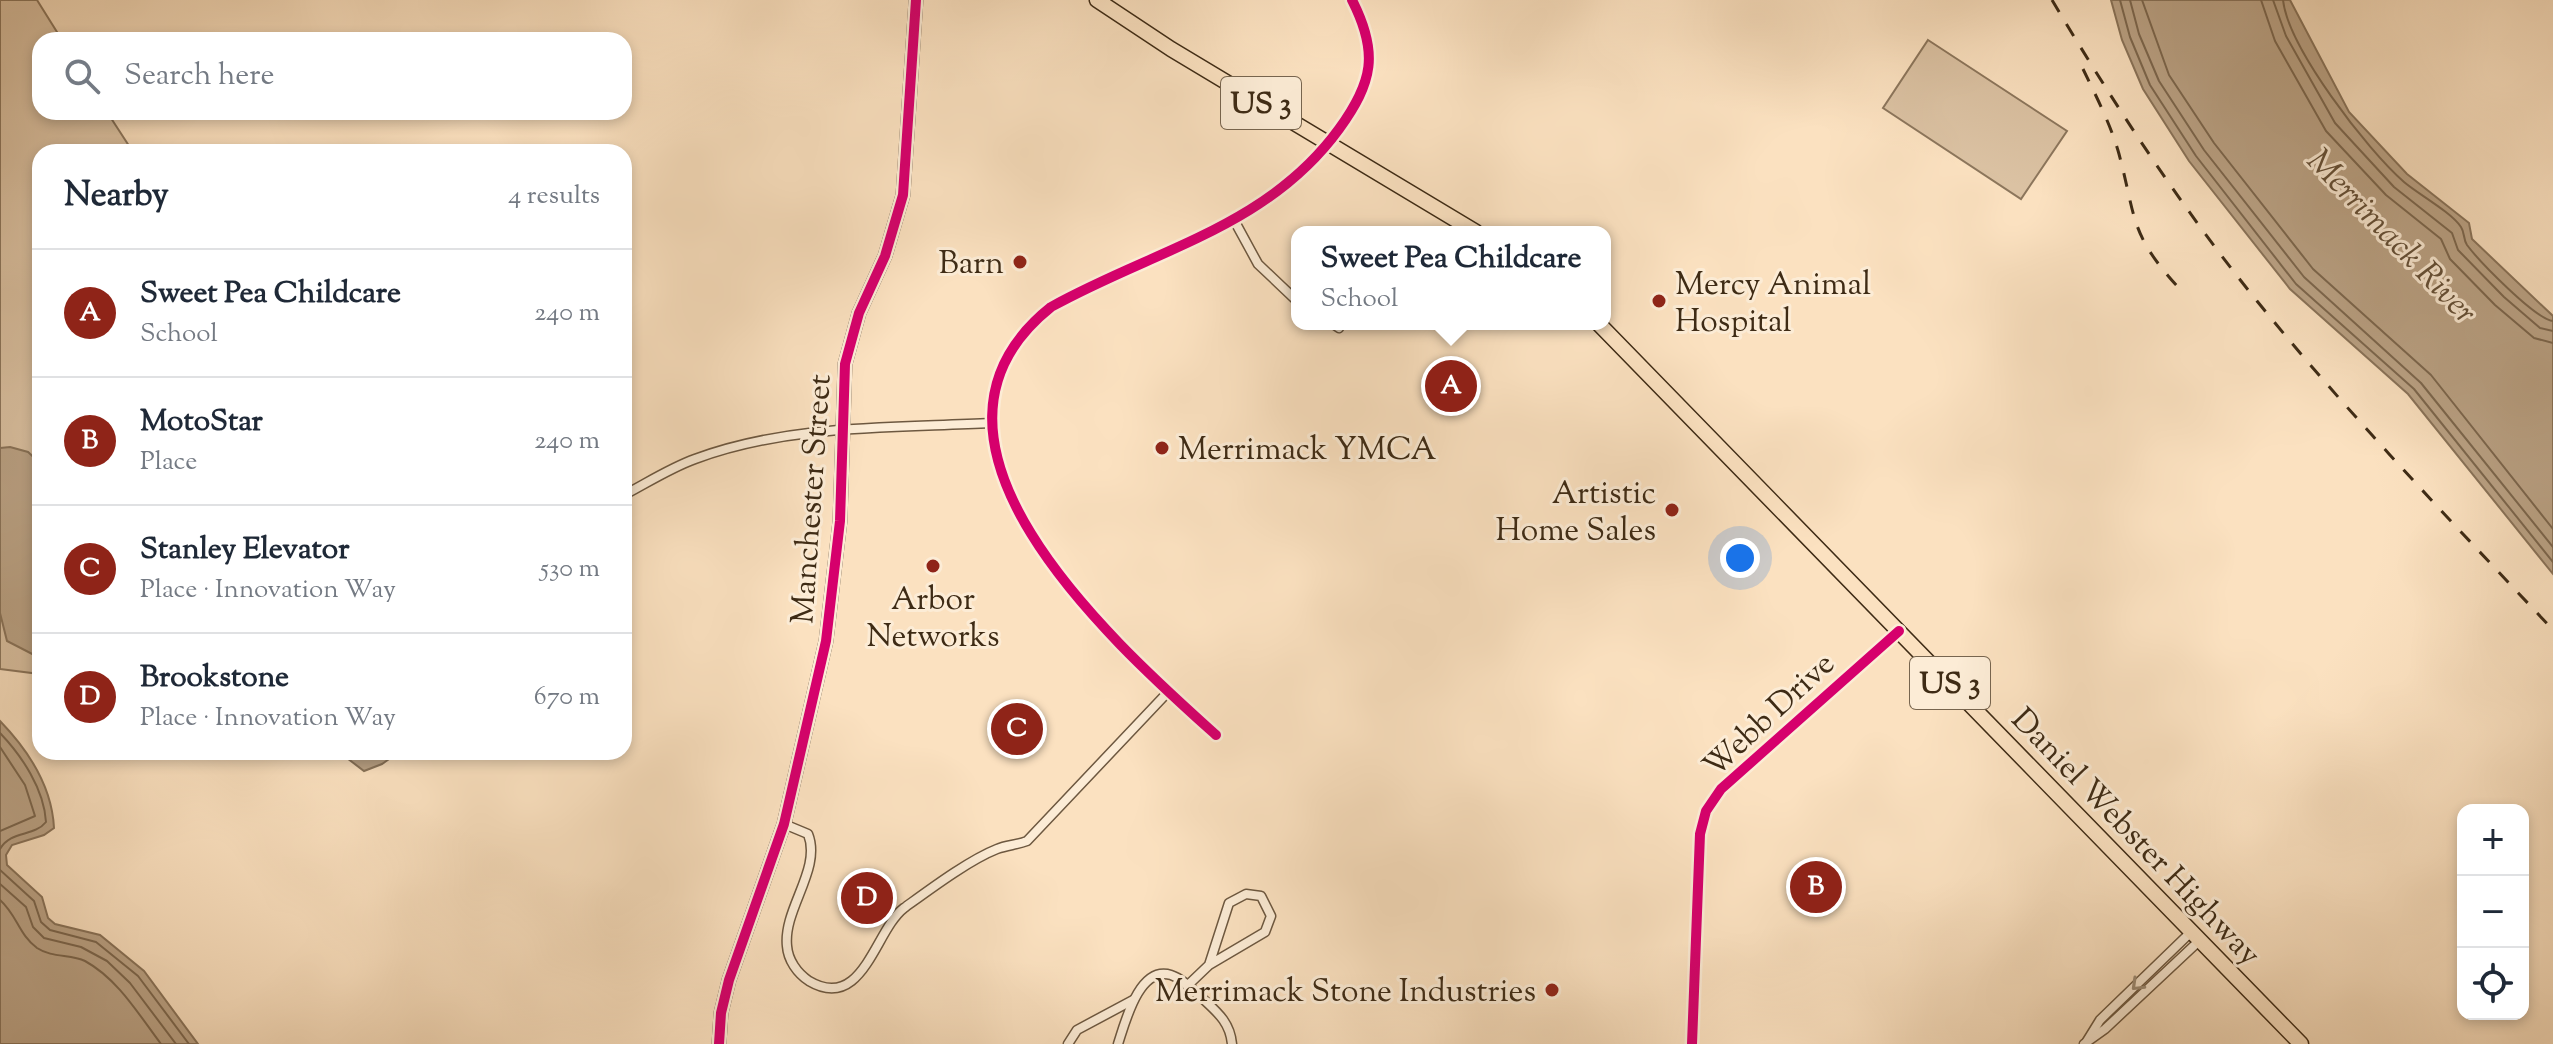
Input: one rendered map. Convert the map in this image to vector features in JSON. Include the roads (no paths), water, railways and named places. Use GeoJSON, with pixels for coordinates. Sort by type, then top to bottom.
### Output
{"type":"FeatureCollection","features":[{"type":"Feature","properties":{"kind":"main road","name":"US 3"},"geometry":{"type":"LineString","coordinates":[[1097,0],[1171,49],[1466,226]]}},
{"type":"Feature","properties":{"kind":"main road","name":"Daniel Webster Highway"},"geometry":{"type":"LineString","coordinates":[[1605,330],[2301,1044]]}},
{"type":"Feature","properties":{"kind":"street","name":"Manchester Street"},"geometry":{"type":"LineString","coordinates":[[719,1044],[721,1013],[729,980],[784,824],[831,609],[840,521],[841,429],[849,345],[885,256],[903,195],[916,0]]}},
{"type":"Feature","properties":{"kind":"street"},"geometry":{"type":"LineString","coordinates":[[1216,735],[1095,621],[1056,573],[1013,497],[991,423],[998,377],[1007,356],[1034,321],[1071,296],[1234,220],[1294,181],[1329,143],[1355,106],[1370,64],[1368,36],[1352,0]]}},
{"type":"Feature","properties":{"kind":"street"},"geometry":{"type":"LineString","coordinates":[[1234,220],[1258,264],[1291,295]]}},
{"type":"Feature","properties":{"kind":"street"},"geometry":{"type":"LineString","coordinates":[[632,491],[706,455],[793,435],[841,429],[991,423]]}},
{"type":"Feature","properties":{"kind":"street","name":"Webb Drive"},"geometry":{"type":"LineString","coordinates":[[1692,1044],[1700,834],[1706,811],[1734,776],[1899,631]]}},
{"type":"Feature","properties":{"kind":"street"},"geometry":{"type":"LineString","coordinates":[[784,824],[808,834],[812,849],[787,933],[788,954],[806,979],[821,986],[841,985],[860,974],[889,925],[906,907],[997,849],[1027,841],[1168,692]]}},
{"type":"Feature","properties":{"kind":"street"},"geometry":{"type":"LineString","coordinates":[[1187,986],[1209,965],[1265,932],[1271,916],[1261,896],[1246,894],[1229,903],[1209,965]]}},
{"type":"Feature","properties":{"kind":"street"},"geometry":{"type":"LineString","coordinates":[[2086,1042],[2100,1020],[2195,936]]}},
{"type":"Feature","properties":{"kind":"street"},"geometry":{"type":"LineString","coordinates":[[1118,1044],[1134,1000],[1153,978],[1165,974],[1187,986],[1221,1016],[1231,1032],[1232,1044]]}},
{"type":"Feature","properties":{"kind":"street"},"geometry":{"type":"LineString","coordinates":[[1068,1044],[1077,1030],[1134,1000]]}},
{"type":"Feature","properties":{"kind":"water","name":"Merrimack River"},"geometry":{"type":"Polygon","coordinates":[[[2111,0],[2290,0],[2349,112],[2407,174],[2469,223],[2472,239],[2553,316],[2553,574],[2408,394],[2290,289],[2189,161],[2143,89],[2122,40],[2111,0]]]}},
{"type":"Feature","properties":{"kind":"water"},"geometry":{"type":"Polygon","coordinates":[[[10,447],[32,456],[32,654],[7,641],[0,613],[0,448],[10,447]]]}},
{"type":"Feature","properties":{"kind":"water"},"geometry":{"type":"Polygon","coordinates":[[[0,721],[37,770],[49,798],[54,828],[44,835],[12,845],[6,855],[7,865],[42,897],[48,918],[55,924],[100,935],[144,971],[198,1044],[0,1044],[0,721]]]}},
{"type":"Feature","properties":{"kind":"water"},"geometry":{"type":"Polygon","coordinates":[[[350,760],[388,760],[382,764],[364,771],[350,760]]]}},
{"type":"Feature","properties":{"kind":"railway"},"geometry":{"type":"LineString","coordinates":[[2052,0],[2149,154],[2257,301],[2365,427],[2553,630]]}},
{"type":"Feature","properties":{"kind":"railway"},"geometry":{"type":"LineString","coordinates":[[2083,69],[2116,143],[2142,238],[2177,286]]}},
{"type":"Feature","properties":{"kind":"place","name":"Barn"},"geometry":{"type":"Point","coordinates":[1020,262]}},
{"type":"Feature","properties":{"kind":"place","name":"Mercy Animal Hospital"},"geometry":{"type":"Point","coordinates":[1659,301]}},
{"type":"Feature","properties":{"kind":"place","name":"Sweet Pea Childcare"},"geometry":{"type":"Point","coordinates":[1451,386]}},
{"type":"Feature","properties":{"kind":"place","name":"Merrimack YMCA"},"geometry":{"type":"Point","coordinates":[1162,448]}},
{"type":"Feature","properties":{"kind":"place","name":"Artistic Home Sales"},"geometry":{"type":"Point","coordinates":[1672,510]}},
{"type":"Feature","properties":{"kind":"place","name":"Arbor Networks"},"geometry":{"type":"Point","coordinates":[933,566]}},
{"type":"Feature","properties":{"kind":"place","name":"Stanley Elevator"},"geometry":{"type":"Point","coordinates":[1017,729]}},
{"type":"Feature","properties":{"kind":"place","name":"MotoStar"},"geometry":{"type":"Point","coordinates":[1816,887]}},
{"type":"Feature","properties":{"kind":"place","name":"Brookstone"},"geometry":{"type":"Point","coordinates":[867,898]}},
{"type":"Feature","properties":{"kind":"place","name":"Merrimack Stone Industries"},"geometry":{"type":"Point","coordinates":[1552,990]}}]}
